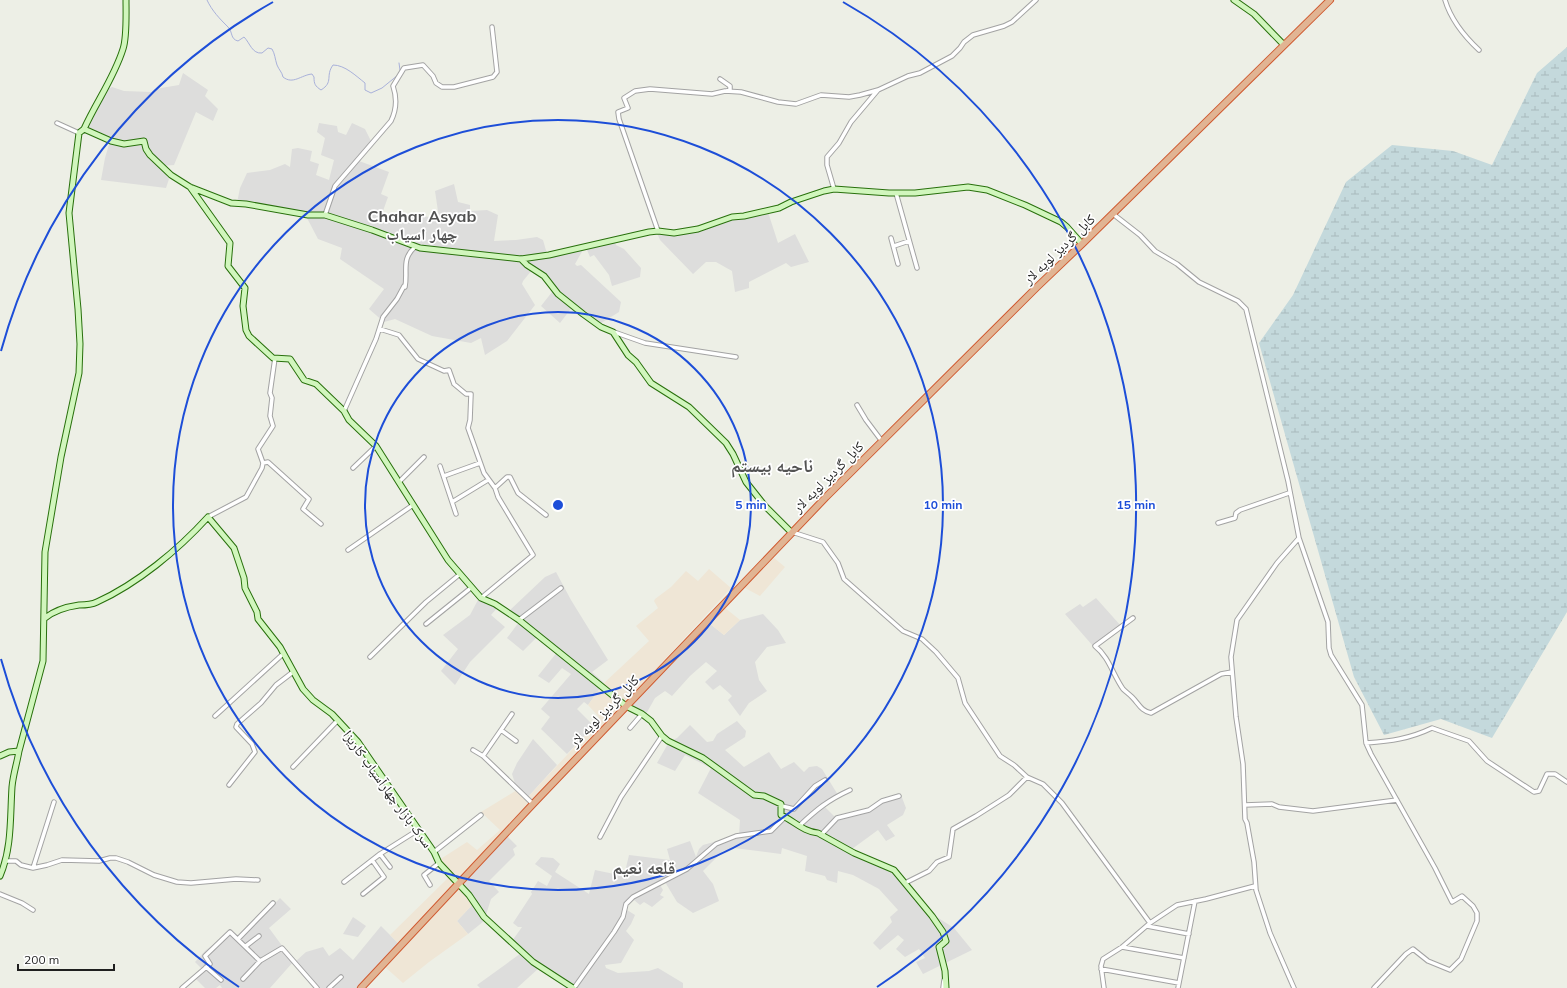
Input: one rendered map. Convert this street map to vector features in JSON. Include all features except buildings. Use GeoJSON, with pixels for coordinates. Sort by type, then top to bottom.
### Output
{"type":"FeatureCollection","features":[{"type":"Feature","properties":{"kind":"highway","name":"کابل گردیز لویه لار"},"geometry":{"type":"LineString","coordinates":[[361,988],[791,532],[881,440],[1330,0]]}},
{"type":"Feature","properties":{"kind":"street"},"geometry":{"type":"LineString","coordinates":[[0,876],[6,861],[10,831],[12,786],[19,751],[43,661],[45,618],[45,552],[61,457],[79,373],[80,344],[78,308],[69,213],[79,133],[84,129],[93,109],[105,92],[124,48],[126,0]]}},
{"type":"Feature","properties":{"kind":"street"},"geometry":{"type":"LineString","coordinates":[[725,91],[748,93],[778,102],[796,104],[821,95],[828,94],[849,97],[878,90],[908,76],[920,73],[952,56],[964,42],[973,35],[1004,26],[1012,22],[1036,0]]}},
{"type":"Feature","properties":{"kind":"street"},"geometry":{"type":"LineString","coordinates":[[1234,0],[1254,14],[1284,45]]}},
{"type":"Feature","properties":{"kind":"street"},"geometry":{"type":"LineString","coordinates":[[1445,0],[1449,12],[1458,27],[1468,40],[1479,50]]}},
{"type":"Feature","properties":{"kind":"street"},"geometry":{"type":"LineString","coordinates":[[325,215],[336,186],[395,113],[396,95],[393,86],[404,68],[423,65],[433,76],[436,83],[442,86],[454,87],[493,77],[497,72],[492,28]]}},
{"type":"Feature","properties":{"kind":"street"},"geometry":{"type":"LineString","coordinates":[[658,231],[618,119],[618,112],[628,108],[624,98],[635,91],[650,89],[712,94],[730,90],[730,86],[720,80]]}},
{"type":"Feature","properties":{"kind":"street"},"geometry":{"type":"LineString","coordinates":[[834,189],[827,157],[839,144],[851,122],[878,90]]}},
{"type":"Feature","properties":{"kind":"street"},"geometry":{"type":"LineString","coordinates":[[57,123],[79,133]]}},
{"type":"Feature","properties":{"kind":"street"},"geometry":{"type":"LineString","coordinates":[[84,129],[110,141],[124,144],[144,141],[146,149],[150,155],[171,175],[190,187],[231,203],[246,204],[308,215],[325,215],[372,230],[420,248],[521,259],[658,231],[674,233],[698,229],[732,217],[744,216],[779,208],[791,202],[834,189],[915,193],[968,187],[987,190],[1025,205],[1061,222],[1082,244]]}},
{"type":"Feature","properties":{"kind":"street"},"geometry":{"type":"LineString","coordinates":[[190,187],[230,243],[228,266],[245,288],[242,306],[246,330],[257,344],[275,358],[290,359],[304,380],[316,384],[344,411],[349,420],[376,446],[448,560],[481,598],[495,604],[518,620],[626,706],[642,714],[651,721],[662,736],[668,741],[687,752],[703,758],[754,795],[764,796],[781,804],[782,806],[794,809],[815,786],[825,780]]}},
{"type":"Feature","properties":{"kind":"street"},"geometry":{"type":"LineString","coordinates":[[896,193],[917,268]]}},
{"type":"Feature","properties":{"kind":"street"},"geometry":{"type":"LineString","coordinates":[[1113,214],[1140,235],[1155,251],[1177,264],[1199,282],[1238,301],[1246,309],[1288,481],[1289,493],[1299,538],[1328,622],[1329,648],[1331,655],[1362,705],[1366,742],[1452,902],[1462,896],[1474,906],[1477,913],[1477,921],[1461,959],[1450,970],[1428,961],[1413,949],[1406,954],[1374,988]]}},
{"type":"Feature","properties":{"kind":"street"},"geometry":{"type":"LineString","coordinates":[[891,238],[898,264]]}},
{"type":"Feature","properties":{"kind":"street"},"geometry":{"type":"LineString","coordinates":[[894,246],[909,241]]}},
{"type":"Feature","properties":{"kind":"street"},"geometry":{"type":"LineString","coordinates":[[344,411],[380,330],[383,317],[397,300],[405,286],[408,271],[405,264],[406,260],[409,252],[415,247]]}},
{"type":"Feature","properties":{"kind":"street"},"geometry":{"type":"LineString","coordinates":[[521,259],[526,265],[544,276],[558,294],[601,327],[645,343],[736,357]]}},
{"type":"Feature","properties":{"kind":"street"},"geometry":{"type":"LineString","coordinates":[[380,330],[399,335],[418,359],[444,371],[449,370],[454,384],[466,394],[471,394],[470,420],[468,428],[480,463],[488,480],[495,488],[498,497],[533,555],[481,598]]}},
{"type":"Feature","properties":{"kind":"street"},"geometry":{"type":"LineString","coordinates":[[612,332],[651,383],[689,407],[726,443],[734,454],[746,482],[765,506],[791,532],[823,542],[838,564],[844,579],[903,631],[922,639],[936,652],[958,678],[965,703],[1000,756],[1014,765],[1027,777],[1043,784],[1062,803],[1148,925],[1189,934]]}},
{"type":"Feature","properties":{"kind":"street"},"geometry":{"type":"LineString","coordinates":[[45,618],[54,611],[67,607],[95,603],[123,588],[154,566],[191,536],[208,517],[246,497],[263,463],[258,450],[272,426],[270,416],[272,398],[270,393],[275,358]]}},
{"type":"Feature","properties":{"kind":"street"},"geometry":{"type":"LineString","coordinates":[[857,406],[881,440]]}},
{"type":"Feature","properties":{"kind":"street"},"geometry":{"type":"LineString","coordinates":[[353,468],[376,446]]}},
{"type":"Feature","properties":{"kind":"street"},"geometry":{"type":"LineString","coordinates":[[399,482],[424,457]]}},
{"type":"Feature","properties":{"kind":"street"},"geometry":{"type":"LineString","coordinates":[[263,463],[268,462],[309,498],[303,509],[321,524]]}},
{"type":"Feature","properties":{"kind":"street"},"geometry":{"type":"LineString","coordinates":[[444,476],[480,463]]}},
{"type":"Feature","properties":{"kind":"street"},"geometry":{"type":"LineString","coordinates":[[440,466],[456,514]]}},
{"type":"Feature","properties":{"kind":"street"},"geometry":{"type":"LineString","coordinates":[[495,488],[508,476],[518,493],[546,515]]}},
{"type":"Feature","properties":{"kind":"street"},"geometry":{"type":"LineString","coordinates":[[452,502],[488,480]]}},
{"type":"Feature","properties":{"kind":"street"},"geometry":{"type":"LineString","coordinates":[[1218,523],[1235,518],[1236,513],[1240,510],[1289,493]]}},
{"type":"Feature","properties":{"kind":"street"},"geometry":{"type":"LineString","coordinates":[[348,550],[413,505]]}},
{"type":"Feature","properties":{"kind":"street","name":"سرک بازار چهارآسیاب کاریزا"},"geometry":{"type":"LineString","coordinates":[[208,517],[234,548],[244,578],[245,588],[257,612],[258,618],[283,654],[303,689],[338,720],[358,742],[434,852],[439,863],[469,895],[484,917],[533,962],[573,988]]}},
{"type":"Feature","properties":{"kind":"street"},"geometry":{"type":"LineString","coordinates":[[1294,988],[1270,933],[1255,886],[1254,862],[1245,819],[1242,764],[1231,657],[1237,620],[1278,563],[1299,538]]}},
{"type":"Feature","properties":{"kind":"street"},"geometry":{"type":"LineString","coordinates":[[370,657],[426,602],[460,574]]}},
{"type":"Feature","properties":{"kind":"street"},"geometry":{"type":"LineString","coordinates":[[426,624],[472,587]]}},
{"type":"Feature","properties":{"kind":"street"},"geometry":{"type":"LineString","coordinates":[[518,620],[561,588]]}},
{"type":"Feature","properties":{"kind":"street"},"geometry":{"type":"LineString","coordinates":[[1133,618],[1095,646],[1106,658],[1123,689],[1144,711],[1151,713],[1221,674],[1232,672]]}},
{"type":"Feature","properties":{"kind":"street"},"geometry":{"type":"LineString","coordinates":[[215,716],[283,654]]}},
{"type":"Feature","properties":{"kind":"street"},"geometry":{"type":"LineString","coordinates":[[229,785],[255,752],[252,744],[236,727],[237,724],[261,703],[276,685],[293,672]]}},
{"type":"Feature","properties":{"kind":"street"},"geometry":{"type":"LineString","coordinates":[[483,756],[512,714]]}},
{"type":"Feature","properties":{"kind":"street"},"geometry":{"type":"LineString","coordinates":[[630,728],[642,714]]}},
{"type":"Feature","properties":{"kind":"street"},"geometry":{"type":"LineString","coordinates":[[293,768],[338,720]]}},
{"type":"Feature","properties":{"kind":"street"},"geometry":{"type":"LineString","coordinates":[[1366,742],[1385,742],[1413,737],[1432,728],[1469,741],[1488,761],[1534,792],[1539,791],[1547,774],[1555,774],[1567,782]]}},
{"type":"Feature","properties":{"kind":"street"},"geometry":{"type":"LineString","coordinates":[[501,730],[516,741]]}},
{"type":"Feature","properties":{"kind":"street"},"geometry":{"type":"LineString","coordinates":[[600,837],[621,798],[662,736]]}},
{"type":"Feature","properties":{"kind":"street"},"geometry":{"type":"LineString","coordinates":[[473,750],[483,756],[533,804]]}},
{"type":"Feature","properties":{"kind":"street"},"geometry":{"type":"LineString","coordinates":[[0,756],[9,752],[19,751]]}},
{"type":"Feature","properties":{"kind":"street"},"geometry":{"type":"LineString","coordinates":[[905,883],[929,871],[937,862],[949,856],[953,829],[1009,795],[1027,777]]}},
{"type":"Feature","properties":{"kind":"street"},"geometry":{"type":"LineString","coordinates":[[799,826],[813,812],[832,798],[850,790]]}},
{"type":"Feature","properties":{"kind":"street"},"geometry":{"type":"LineString","coordinates":[[821,835],[836,818],[869,810],[882,801],[899,796]]}},
{"type":"Feature","properties":{"kind":"street"},"geometry":{"type":"LineString","coordinates":[[1245,805],[1272,804],[1279,807],[1313,811],[1397,800]]}},
{"type":"Feature","properties":{"kind":"street"},"geometry":{"type":"LineString","coordinates":[[33,868],[54,802]]}},
{"type":"Feature","properties":{"kind":"street"},"geometry":{"type":"LineString","coordinates":[[782,806],[781,815],[811,833],[821,835],[854,853],[894,870],[943,932],[946,942],[938,947],[945,971],[946,988]]}},
{"type":"Feature","properties":{"kind":"street"},"geometry":{"type":"LineString","coordinates":[[434,852],[481,815]]}},
{"type":"Feature","properties":{"kind":"street"},"geometry":{"type":"LineString","coordinates":[[573,988],[614,932],[623,917],[626,904],[633,897],[687,869],[716,844],[736,836],[771,831],[785,817]]}},
{"type":"Feature","properties":{"kind":"street"},"geometry":{"type":"LineString","coordinates":[[344,882],[380,854],[418,830]]}},
{"type":"Feature","properties":{"kind":"street"},"geometry":{"type":"LineString","coordinates":[[380,854],[384,862],[390,867]]}},
{"type":"Feature","properties":{"kind":"street"},"geometry":{"type":"LineString","coordinates":[[6,861],[16,861],[21,865],[33,868],[62,860],[99,861],[116,858],[128,862],[154,875],[177,882],[191,883],[236,879],[258,880]]}},
{"type":"Feature","properties":{"kind":"street"},"geometry":{"type":"LineString","coordinates":[[363,894],[384,877],[372,860]]}},
{"type":"Feature","properties":{"kind":"street"},"geometry":{"type":"LineString","coordinates":[[430,885],[424,875],[439,863]]}},
{"type":"Feature","properties":{"kind":"street"},"geometry":{"type":"LineString","coordinates":[[1104,988],[1101,969],[1101,962],[1103,959],[1122,947],[1148,925],[1177,905],[1255,886]]}},
{"type":"Feature","properties":{"kind":"street"},"geometry":{"type":"LineString","coordinates":[[0,894],[22,903],[33,910]]}},
{"type":"Feature","properties":{"kind":"street"},"geometry":{"type":"LineString","coordinates":[[1178,988],[1195,901]]}},
{"type":"Feature","properties":{"kind":"street"},"geometry":{"type":"LineString","coordinates":[[238,939],[273,903]]}},
{"type":"Feature","properties":{"kind":"street"},"geometry":{"type":"LineString","coordinates":[[182,988],[210,963],[205,956],[230,932],[260,961]]}},
{"type":"Feature","properties":{"kind":"street"},"geometry":{"type":"LineString","coordinates":[[246,946],[259,936]]}},
{"type":"Feature","properties":{"kind":"street"},"geometry":{"type":"LineString","coordinates":[[1122,947],[1184,958]]}},
{"type":"Feature","properties":{"kind":"street"},"geometry":{"type":"LineString","coordinates":[[243,979],[260,961],[282,948],[317,988]]}},
{"type":"Feature","properties":{"kind":"street"},"geometry":{"type":"LineString","coordinates":[[206,967],[221,980]]}},
{"type":"Feature","properties":{"kind":"street"},"geometry":{"type":"LineString","coordinates":[[1101,969],[1179,983]]}},
{"type":"Feature","properties":{"kind":"street"},"geometry":{"type":"LineString","coordinates":[[943,988],[945,971]]}},
{"type":"Feature","properties":{"kind":"street"},"geometry":{"type":"LineString","coordinates":[[329,988],[341,977]]}},
{"type":"Feature","properties":{"kind":"shaded area"},"geometry":{"type":"Polygon","coordinates":[[[183,73],[208,90],[205,96],[218,109],[213,121],[196,112],[174,165],[161,166],[153,159],[169,179],[166,188],[101,180],[110,141],[84,129],[93,109],[108,89],[112,87],[124,91],[151,92],[161,88],[179,85],[183,73]]]}},
{"type":"Feature","properties":{"kind":"shaded area"},"geometry":{"type":"Polygon","coordinates":[[[319,123],[337,126],[338,132],[346,135],[352,123],[365,129],[372,143],[359,161],[389,172],[381,194],[388,197],[379,222],[381,217],[395,213],[439,218],[435,191],[454,184],[458,202],[470,205],[470,211],[487,210],[498,215],[494,241],[537,237],[543,240],[547,254],[584,248],[575,264],[577,266],[581,265],[621,302],[619,312],[598,325],[573,306],[560,323],[541,306],[552,292],[543,276],[532,270],[522,284],[535,305],[507,341],[485,355],[481,338],[471,343],[432,336],[395,319],[384,322],[369,309],[384,289],[340,259],[342,248],[318,239],[307,218],[237,203],[240,188],[247,173],[270,170],[285,164],[290,167],[292,149],[298,148],[312,151],[310,161],[319,164],[316,175],[329,180],[334,160],[321,155],[325,138],[317,132],[319,123]]]}},
{"type":"Feature","properties":{"kind":"shaded area"},"geometry":{"type":"Polygon","coordinates":[[[768,212],[778,243],[795,234],[809,262],[791,267],[786,263],[749,282],[749,288],[735,292],[732,271],[716,262],[706,262],[693,274],[660,240],[657,233],[658,231],[708,226],[736,218],[768,212]]]}},
{"type":"Feature","properties":{"kind":"shaded area"},"geometry":{"type":"Polygon","coordinates":[[[614,239],[616,245],[624,249],[641,268],[640,277],[612,286],[609,275],[594,255],[590,257],[585,245],[614,239]]]}},
{"type":"Feature","properties":{"kind":"shaded area"},"geometry":{"type":"Polygon","coordinates":[[[773,557],[785,567],[760,596],[743,587],[773,557]]]}},
{"type":"Feature","properties":{"kind":"shaded area"},"geometry":{"type":"Polygon","coordinates":[[[709,569],[731,588],[400,945],[390,935],[449,877],[439,860],[467,842],[477,850],[500,830],[481,812],[517,790],[527,798],[594,726],[599,717],[588,705],[604,683],[649,641],[636,626],[658,608],[654,601],[655,599],[671,587],[686,571],[698,581],[709,569]]]}},
{"type":"Feature","properties":{"kind":"shaded area"},"geometry":{"type":"Polygon","coordinates":[[[556,572],[571,600],[608,660],[592,672],[604,683],[588,705],[584,702],[577,709],[594,726],[567,754],[541,729],[550,717],[541,709],[571,674],[562,668],[549,683],[538,676],[558,651],[538,636],[523,651],[507,638],[519,622],[509,611],[545,577],[556,572]]]}},
{"type":"Feature","properties":{"kind":"shaded area"},"geometry":{"type":"Polygon","coordinates":[[[479,598],[498,607],[491,615],[505,627],[470,662],[455,685],[441,671],[458,649],[443,635],[470,615],[479,598]]]}},
{"type":"Feature","properties":{"kind":"shaded area"},"geometry":{"type":"Polygon","coordinates":[[[1096,598],[1121,626],[1093,646],[1065,614],[1080,604],[1083,607],[1096,598]]]}},
{"type":"Feature","properties":{"kind":"shaded area"},"geometry":{"type":"Polygon","coordinates":[[[724,607],[740,620],[724,635],[709,623],[724,607]]]}},
{"type":"Feature","properties":{"kind":"shaded area"},"geometry":{"type":"Polygon","coordinates":[[[763,614],[778,630],[786,643],[767,647],[755,662],[759,680],[767,691],[749,703],[740,716],[728,700],[732,696],[720,685],[713,690],[705,682],[717,671],[706,662],[690,676],[672,696],[665,691],[655,698],[646,714],[627,707],[709,623],[724,635],[740,620],[763,614]]]}},
{"type":"Feature","properties":{"kind":"shaded area"},"geometry":{"type":"Polygon","coordinates":[[[737,721],[746,731],[745,737],[725,750],[744,767],[769,752],[781,769],[794,762],[804,772],[809,767],[817,766],[822,769],[838,795],[823,805],[836,818],[868,809],[881,801],[901,795],[906,808],[903,815],[887,825],[895,836],[886,841],[878,830],[852,849],[894,871],[929,912],[954,928],[972,950],[923,974],[916,962],[925,958],[919,949],[905,957],[896,949],[904,940],[898,935],[880,950],[873,943],[892,922],[890,917],[898,910],[879,889],[853,875],[838,871],[837,883],[827,880],[825,876],[805,871],[807,856],[782,848],[781,854],[734,848],[723,851],[703,871],[713,884],[719,901],[693,913],[677,902],[665,882],[660,885],[663,890],[660,895],[664,897],[652,907],[644,902],[640,905],[634,900],[627,905],[627,910],[635,915],[626,931],[634,940],[621,963],[605,965],[606,968],[618,973],[649,971],[658,968],[683,983],[683,988],[575,988],[539,968],[517,988],[480,988],[477,985],[524,951],[512,941],[522,927],[518,927],[513,923],[532,894],[531,892],[538,881],[547,886],[552,876],[535,864],[541,857],[553,858],[560,864],[555,872],[589,894],[595,870],[624,876],[629,855],[670,860],[667,849],[690,841],[696,857],[699,849],[703,845],[739,835],[740,820],[698,793],[711,768],[685,755],[675,771],[657,763],[669,742],[677,738],[690,725],[707,742],[713,741],[717,734],[737,721]]]}},
{"type":"Feature","properties":{"kind":"shaded area"},"geometry":{"type":"Polygon","coordinates":[[[533,739],[557,765],[527,798],[517,790],[512,774],[517,763],[533,739]]]}},
{"type":"Feature","properties":{"kind":"shaded area"},"geometry":{"type":"Polygon","coordinates":[[[507,836],[517,846],[513,849],[515,855],[489,881],[499,892],[491,899],[484,921],[468,934],[457,921],[475,902],[461,886],[507,836]]]}},
{"type":"Feature","properties":{"kind":"shaded area"},"geometry":{"type":"Polygon","coordinates":[[[461,886],[475,902],[457,921],[468,934],[403,983],[385,967],[461,886]]]}},
{"type":"Feature","properties":{"kind":"shaded area"},"geometry":{"type":"Polygon","coordinates":[[[280,898],[291,909],[269,928],[296,961],[306,952],[323,947],[329,956],[340,948],[353,960],[381,926],[400,945],[359,988],[316,988],[294,961],[270,988],[222,988],[220,985],[216,988],[205,988],[195,978],[203,970],[195,962],[206,950],[232,931],[242,938],[280,898]]]}},
{"type":"Feature","properties":{"kind":"shaded area"},"geometry":{"type":"Polygon","coordinates":[[[353,917],[366,926],[358,937],[343,934],[353,917]]]}},
{"type":"Feature","properties":{"kind":"green space"},"geometry":{"type":"Polygon","coordinates":[[[1567,47],[1567,612],[1492,738],[1441,719],[1384,735],[1354,677],[1259,343],[1293,295],[1346,182],[1392,145],[1453,151],[1492,165],[1537,73],[1567,47]]]}},
{"type":"Feature","properties":{"kind":"waterway"},"geometry":{"type":"LineString","coordinates":[[207,0],[219,18],[230,29],[235,40],[238,41],[244,37],[253,50],[259,53],[262,53],[268,48],[272,49],[276,63],[283,77],[287,79],[294,80],[312,74],[315,85],[321,90],[327,84],[333,65],[337,65],[350,71],[365,83],[365,90],[371,93],[382,88],[398,75]]}},
{"type":"Feature","properties":{"kind":"waterway"},"geometry":{"type":"LineString","coordinates":[[399,63],[400,70]]}},
{"type":"Feature","properties":{"kind":"district","name":"Chahar Asyab چهار اسیاب"},"geometry":{"type":"Point","coordinates":[422,225]}},
{"type":"Feature","properties":{"kind":"district","name":"ناحیه بیستم"},"geometry":{"type":"Point","coordinates":[772,465]}},
{"type":"Feature","properties":{"kind":"district","name":"قلعه نعيم"},"geometry":{"type":"Point","coordinates":[644,867]}}]}
